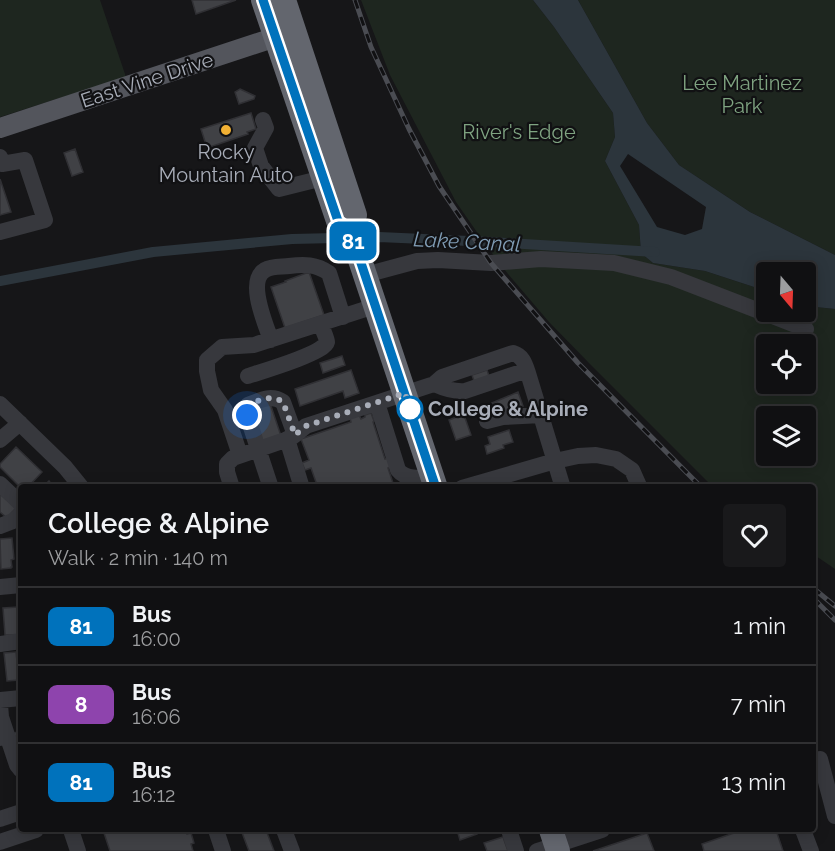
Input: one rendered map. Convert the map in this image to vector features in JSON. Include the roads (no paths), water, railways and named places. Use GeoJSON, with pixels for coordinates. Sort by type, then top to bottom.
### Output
{"type":"FeatureCollection","features":[{"type":"Feature","properties":{"kind":"highway"},"geometry":{"type":"LineString","coordinates":[[263,0],[285,34],[355,215],[353,239]]}},
{"type":"Feature","properties":{"kind":"highway"},"geometry":{"type":"LineString","coordinates":[[284,0],[285,34],[323,178],[338,221],[353,239],[434,482]]}},
{"type":"Feature","properties":{"kind":"main road","name":"East Vine Drive"},"geometry":{"type":"LineString","coordinates":[[0,128],[285,34]]}},
{"type":"Feature","properties":{"kind":"street"},"geometry":{"type":"LineString","coordinates":[[263,120],[266,128],[255,148],[261,166],[279,189],[323,178]]}},
{"type":"Feature","properties":{"kind":"street"},"geometry":{"type":"LineString","coordinates":[[0,157],[2,164],[25,160],[45,220],[0,232]]}},
{"type":"Feature","properties":{"kind":"street"},"geometry":{"type":"LineString","coordinates":[[365,275],[417,261],[491,262],[541,259],[614,263],[671,277],[806,329]]}},
{"type":"Feature","properties":{"kind":"street"},"geometry":{"type":"LineString","coordinates":[[271,340],[258,301],[258,283],[261,274],[268,268],[304,264],[324,269],[329,273],[343,317]]}},
{"type":"Feature","properties":{"kind":"street"},"geometry":{"type":"LineString","coordinates":[[240,455],[225,410],[211,390],[207,360],[222,347],[248,346],[271,340],[375,306]]}},
{"type":"Feature","properties":{"kind":"street"},"geometry":{"type":"LineString","coordinates":[[248,376],[317,351],[326,342],[321,324]]}},
{"type":"Feature","properties":{"kind":"street"},"geometry":{"type":"LineString","coordinates":[[231,484],[227,464],[233,458],[291,437],[306,426],[434,384],[442,376],[513,353],[520,357],[527,370],[562,484]]}},
{"type":"Feature","properties":{"kind":"street"},"geometry":{"type":"LineString","coordinates":[[271,484],[246,410],[248,405],[265,398],[276,398],[283,402],[302,484]]}},
{"type":"Feature","properties":{"kind":"street"},"geometry":{"type":"LineString","coordinates":[[377,403],[398,470],[407,477],[434,482]]}},
{"type":"Feature","properties":{"kind":"street"},"geometry":{"type":"LineString","coordinates":[[0,404],[65,467],[79,484]]}},
{"type":"Feature","properties":{"kind":"street"},"geometry":{"type":"LineString","coordinates":[[487,421],[503,417],[542,415]]}},
{"type":"Feature","properties":{"kind":"street"},"geometry":{"type":"LineString","coordinates":[[0,440],[20,423]]}},
{"type":"Feature","properties":{"kind":"street"},"geometry":{"type":"LineString","coordinates":[[476,484],[555,461],[596,455],[616,459],[632,470],[638,484]]}},
{"type":"Feature","properties":{"kind":"street"},"geometry":{"type":"LineString","coordinates":[[0,484],[18,501]]}},
{"type":"Feature","properties":{"kind":"street"},"geometry":{"type":"LineString","coordinates":[[0,526],[18,517]]}},
{"type":"Feature","properties":{"kind":"street"},"geometry":{"type":"LineString","coordinates":[[0,587],[18,585]]}},
{"type":"Feature","properties":{"kind":"street"},"geometry":{"type":"LineString","coordinates":[[0,644],[18,642]]}},
{"type":"Feature","properties":{"kind":"street"},"geometry":{"type":"LineString","coordinates":[[18,699],[0,702],[3,737],[18,766]]}},
{"type":"Feature","properties":{"kind":"street"},"geometry":{"type":"LineString","coordinates":[[823,758],[835,816]]}},
{"type":"Feature","properties":{"kind":"street"},"geometry":{"type":"LineString","coordinates":[[0,819],[18,813]]}},
{"type":"Feature","properties":{"kind":"street"},"geometry":{"type":"LineString","coordinates":[[0,842],[30,832]]}},
{"type":"Feature","properties":{"kind":"street"},"geometry":{"type":"LineString","coordinates":[[72,832],[78,851]]}},
{"type":"Feature","properties":{"kind":"street"},"geometry":{"type":"LineString","coordinates":[[217,832],[223,851]]}},
{"type":"Feature","properties":{"kind":"street"},"geometry":{"type":"LineString","coordinates":[[285,832],[292,851]]}},
{"type":"Feature","properties":{"kind":"street"},"geometry":{"type":"LineString","coordinates":[[510,832],[516,851]]}},
{"type":"Feature","properties":{"kind":"street"},"geometry":{"type":"LineString","coordinates":[[550,844],[595,832]]}},
{"type":"Feature","properties":{"kind":"street"},"geometry":{"type":"LineString","coordinates":[[804,832],[811,851]]}},
{"type":"Feature","properties":{"kind":"waterway","name":"Lake Canal"},"geometry":{"type":"LineString","coordinates":[[0,281],[153,252],[292,239],[379,237],[655,252]]}},
{"type":"Feature","properties":{"kind":"railway"},"geometry":{"type":"LineString","coordinates":[[355,0],[371,47],[409,129],[439,186],[491,263],[578,363],[698,484]]}},
{"type":"Feature","properties":{"kind":"railway"},"geometry":{"type":"LineString","coordinates":[[816,590],[835,606]]}},
{"type":"Feature","properties":{"kind":"railway"},"geometry":{"type":"LineString","coordinates":[[816,601],[835,620]]}},
{"type":"Feature","properties":{"kind":"place","name":"Rocky Mountain Auto"},"geometry":{"type":"Point","coordinates":[226,130]}},
{"type":"Feature","properties":{"kind":"place","name":"College & Alpine"},"geometry":{"type":"Point","coordinates":[410,409]}},
{"type":"Feature","properties":{"kind":"park label","name":"Lee Martinez Park"},"geometry":{"type":"Point","coordinates":[742,94]}},
{"type":"Feature","properties":{"kind":"park label","name":"River's Edge"},"geometry":{"type":"Point","coordinates":[519,132]}}]}
